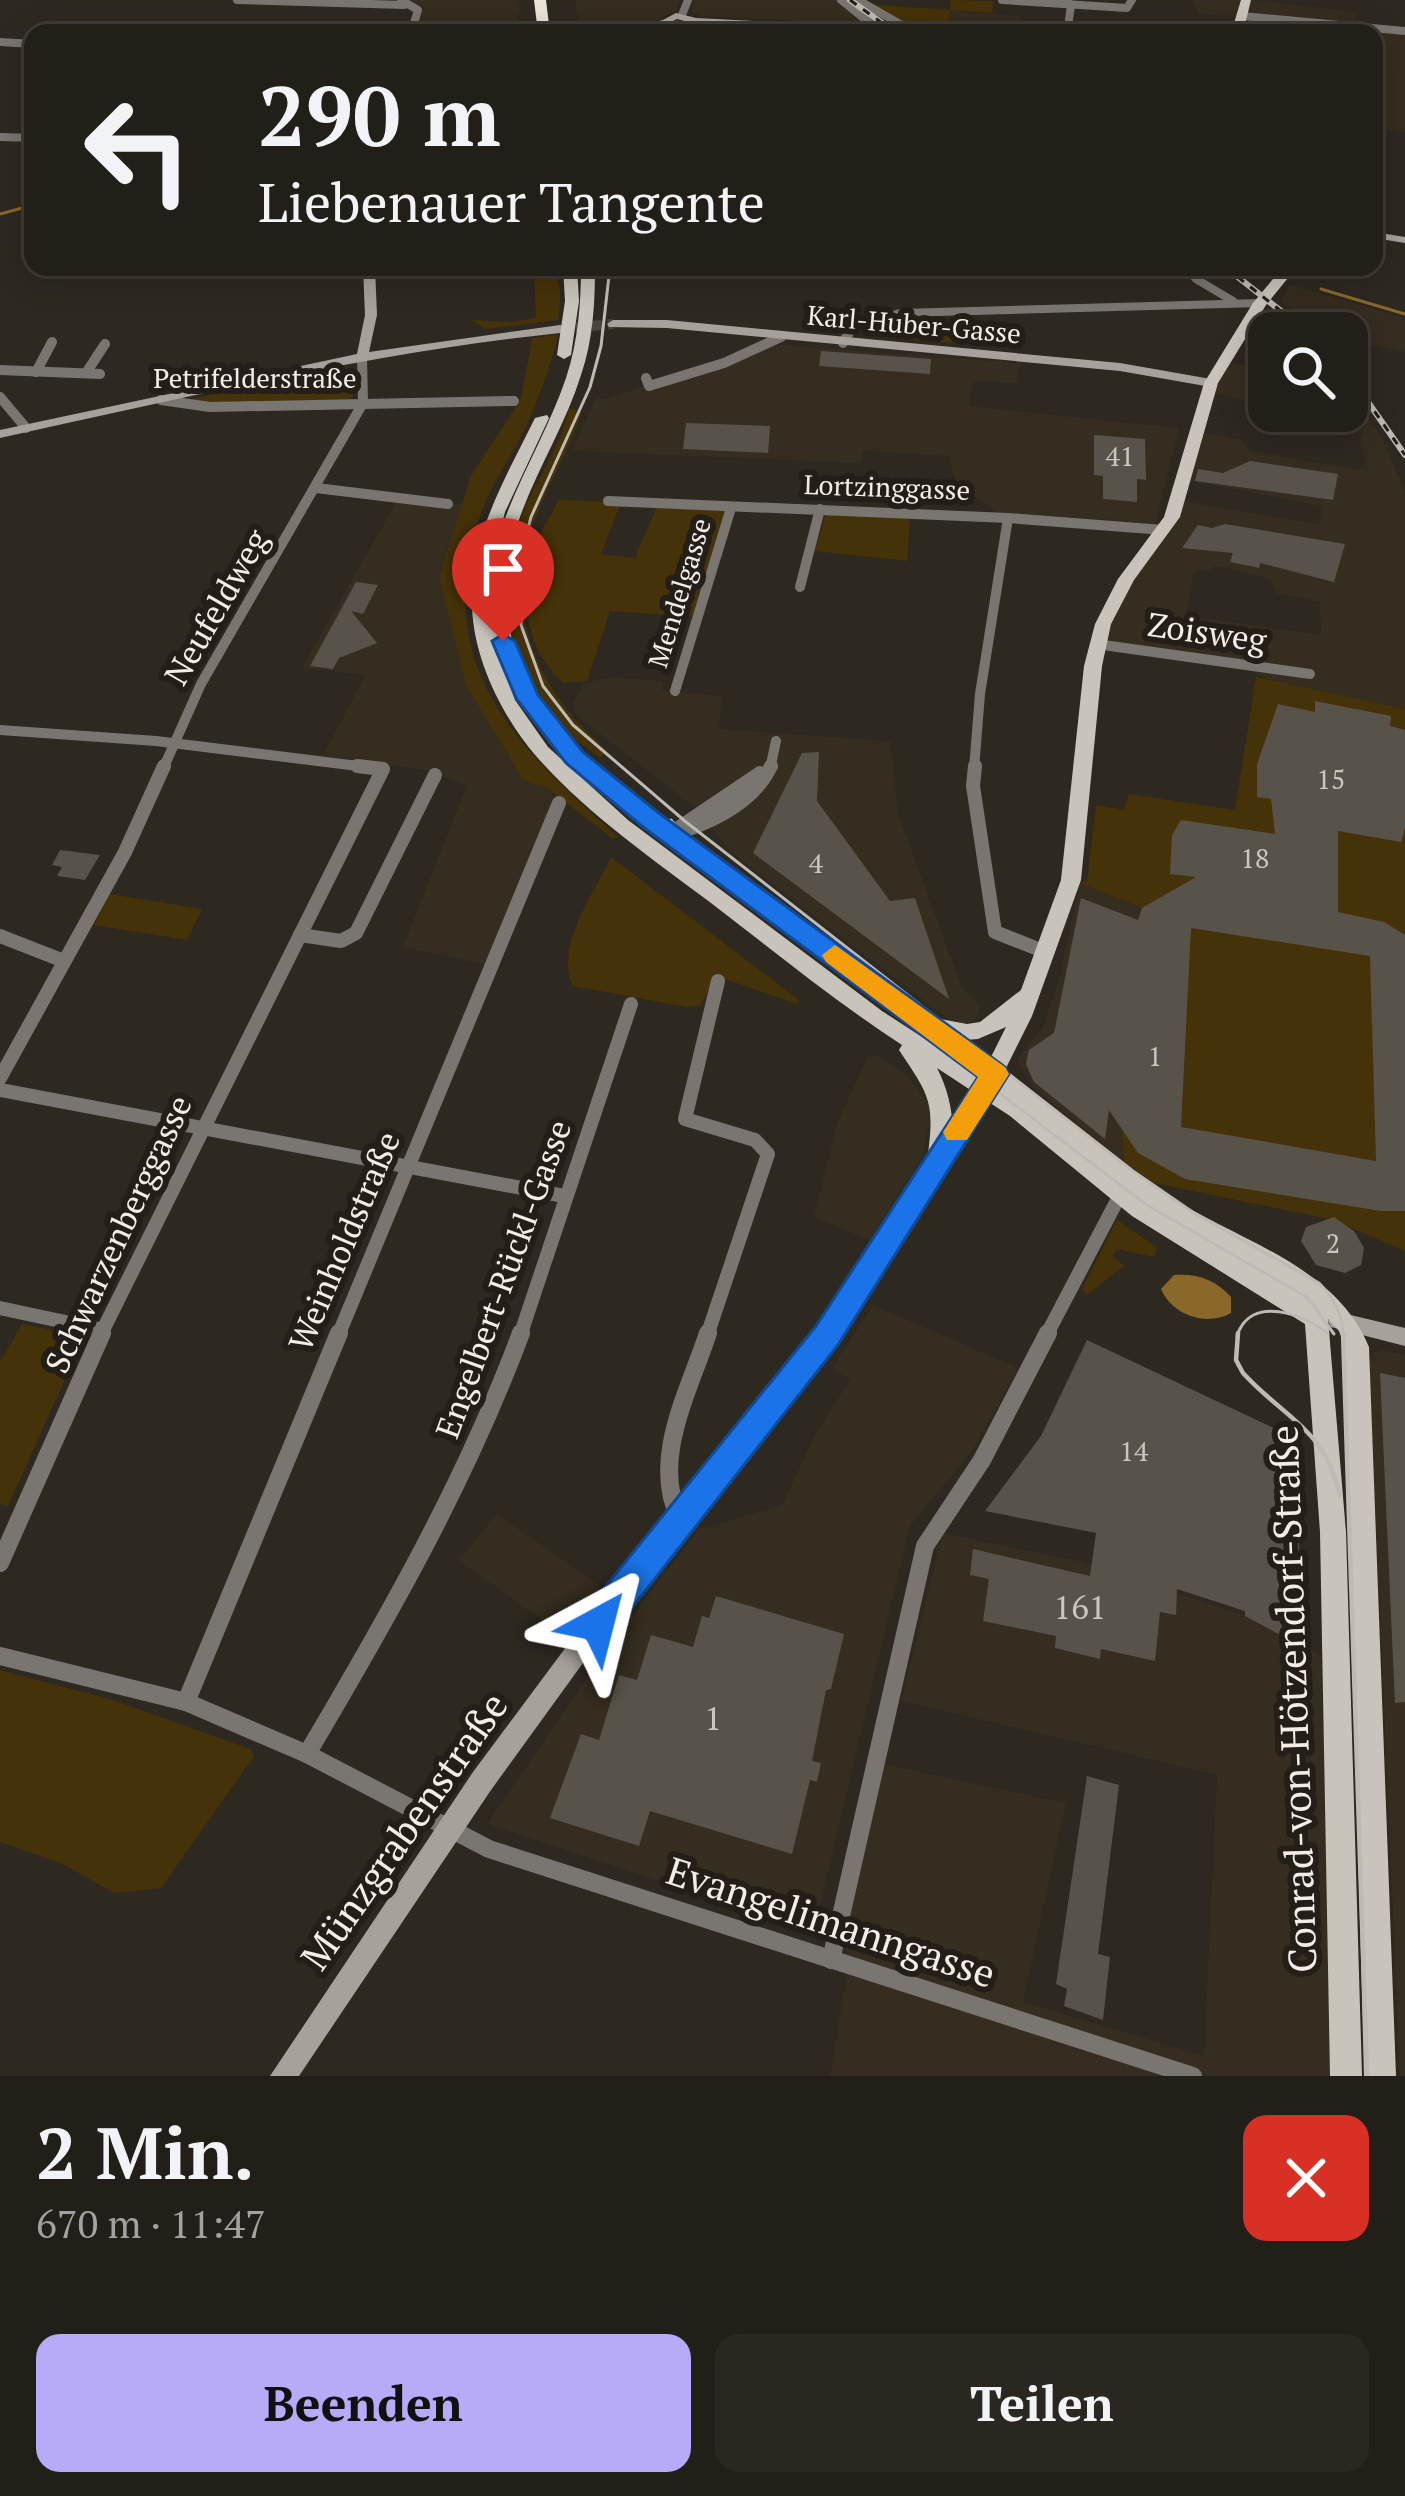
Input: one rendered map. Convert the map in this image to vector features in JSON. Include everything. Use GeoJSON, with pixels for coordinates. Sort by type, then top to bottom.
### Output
{"type":"FeatureCollection","features":[{"type":"Feature","properties":{"kind":"main road"},"geometry":{"type":"LineString","coordinates":[[1240,24],[1246,0]]}},
{"type":"Feature","properties":{"kind":"main road"},"geometry":{"type":"LineString","coordinates":[[657,24],[689,24]]}},
{"type":"Feature","properties":{"kind":"main road"},"geometry":{"type":"LineString","coordinates":[[362,357],[370,315],[369,276]]}},
{"type":"Feature","properties":{"kind":"main road"},"geometry":{"type":"LineString","coordinates":[[571,276],[574,327],[568,392],[506,530],[497,579],[500,622],[520,684],[547,725],[575,758],[670,835],[920,1018],[1018,1110],[1120,1195],[1316,1319],[1405,1337]]}},
{"type":"Feature","properties":{"kind":"main road"},"geometry":{"type":"LineString","coordinates":[[586,276],[554,390],[485,548],[480,612],[496,674],[527,733],[578,789],[874,1017],[921,1060],[940,1089],[944,1124],[938,1162]]}},
{"type":"Feature","properties":{"kind":"main road"},"geometry":{"type":"LineString","coordinates":[[989,1082],[1027,996],[1075,861],[1096,644],[1110,604],[1164,530],[1211,383],[1260,303],[1282,276]]}},
{"type":"Feature","properties":{"kind":"main road","name":"Karl-Huber-Gasse"},"geometry":{"type":"LineString","coordinates":[[613,324],[667,324],[1120,367],[1211,383]]}},
{"type":"Feature","properties":{"kind":"main road"},"geometry":{"type":"LineString","coordinates":[[161,400],[362,357],[490,335],[574,327]]}},
{"type":"Feature","properties":{"kind":"main road","name":"Petrifelderstraße"},"geometry":{"type":"LineString","coordinates":[[0,434],[161,400]]}},
{"type":"Feature","properties":{"kind":"main road"},"geometry":{"type":"LineString","coordinates":[[651,848],[670,835]]}},
{"type":"Feature","properties":{"kind":"main road"},"geometry":{"type":"LineString","coordinates":[[920,1018],[946,1028],[986,1031],[997,1027],[1027,996]]}},
{"type":"Feature","properties":{"kind":"main road"},"geometry":{"type":"LineString","coordinates":[[874,1017],[989,1082],[1160,1203],[1325,1297],[1351,1324],[1357,1347],[1379,2076]]}},
{"type":"Feature","properties":{"kind":"main road","name":"Münzgrabenstraße"},"geometry":{"type":"LineString","coordinates":[[283,2076],[609,1608],[827,1335],[989,1082]]}},
{"type":"Feature","properties":{"kind":"main road","name":"Conrad-von-Hötzendorf-Straße"},"geometry":{"type":"LineString","coordinates":[[1316,1319],[1333,1532],[1346,2076]]}},
{"type":"Feature","properties":{"kind":"street"},"geometry":{"type":"LineString","coordinates":[[237,0],[403,3],[418,10],[414,24]]}},
{"type":"Feature","properties":{"kind":"street"},"geometry":{"type":"LineString","coordinates":[[688,0],[689,24]]}},
{"type":"Feature","properties":{"kind":"street"},"geometry":{"type":"LineString","coordinates":[[841,0],[871,24]]}},
{"type":"Feature","properties":{"kind":"street"},"geometry":{"type":"LineString","coordinates":[[858,0],[900,24]]}},
{"type":"Feature","properties":{"kind":"street"},"geometry":{"type":"LineString","coordinates":[[1002,0],[1127,8],[1132,0]]}},
{"type":"Feature","properties":{"kind":"street"},"geometry":{"type":"LineString","coordinates":[[1242,16],[1329,24]]}},
{"type":"Feature","properties":{"kind":"street"},"geometry":{"type":"LineString","coordinates":[[1194,276],[1233,301]]}},
{"type":"Feature","properties":{"kind":"street"},"geometry":{"type":"LineString","coordinates":[[843,344],[855,324],[901,313],[1260,303]]}},
{"type":"Feature","properties":{"kind":"street"},"geometry":{"type":"LineString","coordinates":[[646,379],[649,386],[724,363],[782,337]]}},
{"type":"Feature","properties":{"kind":"street"},"geometry":{"type":"LineString","coordinates":[[36,372],[52,342]]}},
{"type":"Feature","properties":{"kind":"street"},"geometry":{"type":"LineString","coordinates":[[86,373],[104,344]]}},
{"type":"Feature","properties":{"kind":"street"},"geometry":{"type":"LineString","coordinates":[[0,354],[3,370],[100,374]]}},
{"type":"Feature","properties":{"kind":"street"},"geometry":{"type":"LineString","coordinates":[[362,357],[363,403]]}},
{"type":"Feature","properties":{"kind":"street"},"geometry":{"type":"LineString","coordinates":[[0,397],[26,428]]}},
{"type":"Feature","properties":{"kind":"street","name":"Petrifelderstraße"},"geometry":{"type":"LineString","coordinates":[[161,400],[194,406],[514,401]]}},
{"type":"Feature","properties":{"kind":"street","name":"Neufeldweg"},"geometry":{"type":"LineString","coordinates":[[0,1078],[135,832],[174,751],[170,743],[363,403]]}},
{"type":"Feature","properties":{"kind":"street"},"geometry":{"type":"LineString","coordinates":[[316,488],[448,504]]}},
{"type":"Feature","properties":{"kind":"street","name":"Lortzinggasse"},"geometry":{"type":"LineString","coordinates":[[608,501],[1008,518],[1164,530]]}},
{"type":"Feature","properties":{"kind":"street","name":"Mendelgasse"},"geometry":{"type":"LineString","coordinates":[[675,691],[730,508]]}},
{"type":"Feature","properties":{"kind":"street"},"geometry":{"type":"LineString","coordinates":[[800,587],[820,509]]}},
{"type":"Feature","properties":{"kind":"street"},"geometry":{"type":"LineString","coordinates":[[1008,518],[980,694],[973,802],[994,932],[1043,951]]}},
{"type":"Feature","properties":{"kind":"street","name":"Zoisweg"},"geometry":{"type":"LineString","coordinates":[[1096,644],[1310,674]]}},
{"type":"Feature","properties":{"kind":"street"},"geometry":{"type":"LineString","coordinates":[[0,730],[170,743]]}},
{"type":"Feature","properties":{"kind":"street"},"geometry":{"type":"LineString","coordinates":[[670,835],[695,830],[753,794],[777,756],[776,741]]}},
{"type":"Feature","properties":{"kind":"street","name":"Schwarzenberggasse"},"geometry":{"type":"LineString","coordinates":[[0,1563],[103,1330],[383,769],[170,743]]}},
{"type":"Feature","properties":{"kind":"street"},"geometry":{"type":"LineString","coordinates":[[300,935],[341,941],[356,933],[434,776]]}},
{"type":"Feature","properties":{"kind":"street","name":"Weinholdstraße"},"geometry":{"type":"LineString","coordinates":[[185,1702],[559,803]]}},
{"type":"Feature","properties":{"kind":"street"},"geometry":{"type":"LineString","coordinates":[[0,936],[64,961]]}},
{"type":"Feature","properties":{"kind":"street"},"geometry":{"type":"LineString","coordinates":[[680,1519],[668,1496],[669,1450],[768,1154],[755,1141],[686,1119],[718,981]]}},
{"type":"Feature","properties":{"kind":"street","name":"Engelbert-Rückl-Gasse"},"geometry":{"type":"LineString","coordinates":[[307,1754],[405,1589],[483,1435],[534,1298],[631,1004]]}},
{"type":"Feature","properties":{"kind":"street"},"geometry":{"type":"LineString","coordinates":[[0,1090],[564,1196]]}},
{"type":"Feature","properties":{"kind":"street"},"geometry":{"type":"LineString","coordinates":[[831,1960],[900,1641],[927,1540],[982,1460],[1120,1195]]}},
{"type":"Feature","properties":{"kind":"street"},"geometry":{"type":"LineString","coordinates":[[0,1308],[103,1330]]}},
{"type":"Feature","properties":{"kind":"street","name":"Evangelimanngasse"},"geometry":{"type":"LineString","coordinates":[[0,1656],[185,1702],[307,1754],[489,1850],[1193,2076]]}},
{"type":"Feature","properties":{"kind":"shaded area"},"geometry":{"type":"Polygon","coordinates":[[[409,0],[520,0],[517,24],[418,24],[423,7],[409,0]]]}},
{"type":"Feature","properties":{"kind":"shaded area"},"geometry":{"type":"Polygon","coordinates":[[[575,0],[681,0],[677,10],[658,20],[579,24],[575,0]]]}},
{"type":"Feature","properties":{"kind":"shaded area"},"geometry":{"type":"Polygon","coordinates":[[[693,0],[835,0],[863,24],[700,16],[692,11],[693,0]]]}},
{"type":"Feature","properties":{"kind":"shaded area"},"geometry":{"type":"Polygon","coordinates":[[[951,0],[994,1],[992,13],[951,10],[947,23],[916,20],[917,24],[866,4],[950,10],[951,0]]]}},
{"type":"Feature","properties":{"kind":"shaded area"},"geometry":{"type":"Polygon","coordinates":[[[1193,0],[1255,0],[1356,12],[1354,24],[1198,14],[1193,0]]]}},
{"type":"Feature","properties":{"kind":"shaded area"},"geometry":{"type":"Polygon","coordinates":[[[859,4],[1021,16],[1020,24],[888,24],[859,4]]]}},
{"type":"Feature","properties":{"kind":"shaded area"},"geometry":{"type":"Polygon","coordinates":[[[1250,19],[1305,24],[1248,24],[1250,19]]]}},
{"type":"Feature","properties":{"kind":"shaded area"},"geometry":{"type":"Polygon","coordinates":[[[1383,31],[1405,33],[1405,132],[1383,130],[1383,31]]]}},
{"type":"Feature","properties":{"kind":"shaded area"},"geometry":{"type":"Polygon","coordinates":[[[534,276],[556,276],[558,320],[485,329],[471,320],[512,322],[536,318],[534,276]]]}},
{"type":"Feature","properties":{"kind":"shaded area"},"geometry":{"type":"Polygon","coordinates":[[[1290,285],[1405,318],[1405,352],[1368,344],[1368,312],[1296,312],[1281,301],[1290,285]]]}},
{"type":"Feature","properties":{"kind":"shaded area"},"geometry":{"type":"Polygon","coordinates":[[[877,322],[995,331],[994,346],[875,337],[877,322]]]}},
{"type":"Feature","properties":{"kind":"shaded area"},"geometry":{"type":"Polygon","coordinates":[[[558,335],[535,407],[482,511],[468,564],[466,612],[474,656],[490,695],[515,733],[618,837],[613,839],[546,787],[524,781],[466,685],[439,577],[471,476],[521,399],[532,338],[558,335]]]}},
{"type":"Feature","properties":{"kind":"shaded area"},"geometry":{"type":"Polygon","coordinates":[[[754,343],[1021,363],[1016,383],[973,381],[969,406],[1179,428],[1156,523],[997,512],[955,481],[949,456],[863,451],[860,463],[572,451],[597,396],[605,399],[725,360],[754,343]]]}},
{"type":"Feature","properties":{"kind":"shaded area"},"geometry":{"type":"Polygon","coordinates":[[[1224,361],[1248,367],[1248,401],[1208,392],[1224,361]]]}},
{"type":"Feature","properties":{"kind":"shaded area"},"geometry":{"type":"Polygon","coordinates":[[[353,369],[353,396],[346,401],[186,405],[186,400],[353,369]]]}},
{"type":"Feature","properties":{"kind":"shaded area"},"geometry":{"type":"Polygon","coordinates":[[[569,409],[582,411],[534,522],[522,588],[532,649],[563,704],[609,752],[600,758],[563,731],[541,705],[517,654],[507,599],[512,544],[569,409]]]}},
{"type":"Feature","properties":{"kind":"shaded area"},"geometry":{"type":"Polygon","coordinates":[[[1368,417],[1405,491],[1405,709],[1275,682],[1236,664],[1096,644],[1177,500],[1320,524],[1322,506],[1181,479],[1194,432],[1240,439],[1251,451],[1369,471],[1360,443],[1362,432],[1368,432],[1368,417]],[[1213,565],[1211,572],[1198,569],[1193,575],[1186,616],[1321,635],[1320,602],[1276,593],[1271,579],[1213,565]]]}},
{"type":"Feature","properties":{"kind":"shaded area"},"geometry":{"type":"Polygon","coordinates":[[[559,500],[621,502],[601,554],[635,558],[658,504],[731,508],[699,617],[610,611],[587,681],[563,683],[539,651],[528,617],[532,540],[559,500]]]}},
{"type":"Feature","properties":{"kind":"shaded area"},"geometry":{"type":"Polygon","coordinates":[[[397,501],[462,504],[439,577],[466,685],[559,803],[491,966],[403,947],[467,785],[425,770],[323,756],[365,675],[302,668],[397,501]]]}},
{"type":"Feature","properties":{"kind":"shaded area"},"geometry":{"type":"Polygon","coordinates":[[[827,511],[910,515],[907,561],[815,551],[827,511]]]}},
{"type":"Feature","properties":{"kind":"shaded area"},"geometry":{"type":"Polygon","coordinates":[[[609,677],[663,681],[662,690],[724,696],[718,729],[890,741],[899,816],[962,988],[980,1006],[975,1021],[957,1026],[730,851],[696,808],[581,719],[571,708],[583,684],[609,677]]]}},
{"type":"Feature","properties":{"kind":"shaded area"},"geometry":{"type":"Polygon","coordinates":[[[1256,677],[1405,709],[1405,1251],[1334,1220],[1154,1183],[1124,1162],[1121,1115],[1142,908],[1080,883],[1087,880],[1096,805],[1124,810],[1129,794],[1235,810],[1256,677]]]}},
{"type":"Feature","properties":{"kind":"shaded area"},"geometry":{"type":"Polygon","coordinates":[[[611,857],[799,1000],[797,1004],[716,976],[700,1006],[686,1007],[573,986],[568,971],[572,938],[611,857]]]}},
{"type":"Feature","properties":{"kind":"shaded area"},"geometry":{"type":"Polygon","coordinates":[[[1080,883],[1142,908],[1121,1115],[1124,1162],[1033,1087],[1017,1060],[1043,1027],[1080,883]]]}},
{"type":"Feature","properties":{"kind":"shaded area"},"geometry":{"type":"Polygon","coordinates":[[[110,894],[202,909],[187,940],[94,925],[110,894]]]}},
{"type":"Feature","properties":{"kind":"shaded area"},"geometry":{"type":"Polygon","coordinates":[[[875,1055],[905,1073],[929,1104],[929,1125],[923,1156],[869,1240],[814,1217],[837,1124],[867,1058],[875,1055]]]}},
{"type":"Feature","properties":{"kind":"shaded area"},"geometry":{"type":"Polygon","coordinates":[[[1117,1220],[1157,1247],[1154,1257],[1118,1249],[1112,1255],[1124,1266],[1087,1295],[1082,1289],[1117,1220]]]}},
{"type":"Feature","properties":{"kind":"shaded area"},"geometry":{"type":"Polygon","coordinates":[[[1174,1275],[1198,1277],[1219,1286],[1231,1297],[1231,1313],[1211,1319],[1181,1312],[1161,1289],[1174,1275]]]}},
{"type":"Feature","properties":{"kind":"shaded area"},"geometry":{"type":"Polygon","coordinates":[[[873,1305],[1018,1368],[974,1448],[910,1526],[814,1932],[487,1824],[618,1633],[699,1529],[782,1505],[817,1431],[850,1380],[832,1368],[873,1305]]]}},
{"type":"Feature","properties":{"kind":"shaded area"},"geometry":{"type":"Polygon","coordinates":[[[22,1324],[84,1337],[8,1506],[0,1504],[0,1362],[22,1324]]]}},
{"type":"Feature","properties":{"kind":"shaded area"},"geometry":{"type":"Polygon","coordinates":[[[1383,1350],[1405,1355],[1405,2076],[1400,2076],[1369,1362],[1373,1353],[1383,1350]]]}},
{"type":"Feature","properties":{"kind":"shaded area"},"geometry":{"type":"Polygon","coordinates":[[[497,1514],[600,1586],[563,1635],[459,1560],[497,1514]]]}},
{"type":"Feature","properties":{"kind":"shaded area"},"geometry":{"type":"Polygon","coordinates":[[[943,1533],[1079,1561],[1243,1615],[1321,1656],[1333,2076],[830,2076],[848,1966],[845,1938],[884,1764],[1066,1803],[1023,2002],[1204,2056],[1217,1775],[901,1701],[943,1533]]]}},
{"type":"Feature","properties":{"kind":"shaded area"},"geometry":{"type":"Polygon","coordinates":[[[0,1670],[113,1700],[250,1749],[254,1756],[161,1888],[114,1893],[61,1863],[0,1842],[0,1670]]]}},
{"type":"Feature","properties":{"kind":"building"},"geometry":{"type":"Polygon","coordinates":[[[821,351],[931,359],[930,374],[819,366],[821,351]]]}},
{"type":"Feature","properties":{"kind":"building"},"geometry":{"type":"Polygon","coordinates":[[[686,423],[770,426],[768,453],[683,449],[686,423]]]}},
{"type":"Feature","properties":{"kind":"building"},"geometry":{"type":"Polygon","coordinates":[[[1094,435],[1145,439],[1146,480],[1137,479],[1137,502],[1103,499],[1103,476],[1094,475],[1094,435]]]}},
{"type":"Feature","properties":{"kind":"building"},"geometry":{"type":"Polygon","coordinates":[[[1250,461],[1338,474],[1333,500],[1195,481],[1198,469],[1223,473],[1250,461]]]}},
{"type":"Feature","properties":{"kind":"building"},"geometry":{"type":"Polygon","coordinates":[[[1225,524],[1345,544],[1334,582],[1260,563],[1259,568],[1230,562],[1233,553],[1182,548],[1198,525],[1225,524]]]}},
{"type":"Feature","properties":{"kind":"building"},"geometry":{"type":"Polygon","coordinates":[[[356,582],[378,585],[363,614],[351,611],[377,643],[339,658],[333,669],[310,666],[356,582]]]}},
{"type":"Feature","properties":{"kind":"building"},"geometry":{"type":"Polygon","coordinates":[[[1207,627],[1254,630],[1252,650],[1206,639],[1207,627]]]}},
{"type":"Feature","properties":{"kind":"building"},"geometry":{"type":"Polygon","coordinates":[[[1315,701],[1391,716],[1390,726],[1405,730],[1401,842],[1338,831],[1338,912],[1384,922],[1405,935],[1405,1211],[1185,1179],[1138,1153],[1109,1110],[1105,1139],[1034,1082],[1026,1064],[1029,1050],[1054,1033],[1081,898],[1138,920],[1142,908],[1196,877],[1170,874],[1172,835],[1181,820],[1275,834],[1271,799],[1257,797],[1257,764],[1278,704],[1315,712],[1315,701]],[[1191,928],[1181,1127],[1376,1161],[1370,956],[1191,928]]]}},
{"type":"Feature","properties":{"kind":"building"},"geometry":{"type":"Polygon","coordinates":[[[819,752],[817,801],[890,901],[915,898],[949,999],[753,853],[802,753],[819,752]]]}},
{"type":"Feature","properties":{"kind":"building"},"geometry":{"type":"Polygon","coordinates":[[[60,850],[100,855],[85,880],[57,876],[62,867],[52,865],[60,850]]]}},
{"type":"Feature","properties":{"kind":"building"},"geometry":{"type":"Polygon","coordinates":[[[1334,1217],[1354,1231],[1364,1248],[1361,1265],[1345,1273],[1316,1265],[1301,1241],[1306,1227],[1334,1217]]]}},
{"type":"Feature","properties":{"kind":"building"},"geometry":{"type":"Polygon","coordinates":[[[1087,1340],[1299,1440],[1299,1645],[1245,1616],[1245,1611],[1177,1589],[1176,1615],[1160,1612],[1155,1661],[1101,1649],[1100,1659],[1055,1648],[1056,1636],[983,1621],[989,1579],[970,1575],[973,1549],[1090,1576],[1096,1533],[985,1511],[1041,1436],[1087,1340]]]}},
{"type":"Feature","properties":{"kind":"building"},"geometry":{"type":"Polygon","coordinates":[[[1380,1373],[1405,1378],[1405,1702],[1395,1703],[1380,1373]]]}},
{"type":"Feature","properties":{"kind":"building"},"geometry":{"type":"Polygon","coordinates":[[[716,1596],[844,1634],[831,1689],[826,1690],[812,1761],[821,1763],[817,1782],[810,1780],[792,1854],[650,1811],[639,1846],[550,1818],[581,1734],[599,1740],[619,1675],[637,1680],[651,1635],[693,1647],[702,1616],[709,1618],[716,1596]]]}},
{"type":"Feature","properties":{"kind":"building"},"geometry":{"type":"Polygon","coordinates":[[[1087,1776],[1119,1785],[1098,1954],[1110,1957],[1103,2020],[1064,2006],[1067,1989],[1056,1984],[1087,1776]]]}},
{"type":"Feature","properties":{"kind":"waterway"},"geometry":{"type":"LineString","coordinates":[[0,214],[24,207]]}},
{"type":"Feature","properties":{"kind":"waterway"},"geometry":{"type":"LineString","coordinates":[[1321,289],[1405,314]]}},
{"type":"Feature","properties":{"kind":"tunnel"},"geometry":{"type":"LineString","coordinates":[[560,329],[613,324]]}},
{"type":"Feature","properties":{"kind":"tram line"},"geometry":{"type":"LineString","coordinates":[[609,276],[601,346],[590,387],[531,517],[520,558],[521,625],[543,686],[573,725],[686,822],[1133,1171],[1194,1213],[1319,1283],[1337,1307],[1343,1336]]}},
{"type":"Feature","properties":{"kind":"tram line"},"geometry":{"type":"LineString","coordinates":[[671,820],[705,866],[739,896],[1147,1205],[1308,1298],[1334,1334]]}},
{"type":"Feature","properties":{"kind":"tram line"},"geometry":{"type":"LineString","coordinates":[[1238,1334],[1253,1315],[1265,1312],[1293,1315],[1328,1334]]}},
{"type":"Feature","properties":{"kind":"tram line"},"geometry":{"type":"LineString","coordinates":[[1343,1333],[1367,2076]]}},
{"type":"Feature","properties":{"kind":"tram line"},"geometry":{"type":"LineString","coordinates":[[1238,1334],[1236,1360],[1243,1373],[1314,1439],[1340,1496]]}},
{"type":"Feature","properties":{"kind":"railway"},"geometry":{"type":"LineString","coordinates":[[850,0],[883,24]]}},
{"type":"Feature","properties":{"kind":"railway"},"geometry":{"type":"LineString","coordinates":[[1236,276],[1282,312]]}},
{"type":"Feature","properties":{"kind":"railway"},"geometry":{"type":"LineString","coordinates":[[1368,402],[1405,455]]}},
{"type":"Feature","properties":{"kind":"slow traffic"},"geometry":{"type":"LineString","coordinates":[[835,955],[995,1074],[957,1132]]}},
{"type":"Feature","properties":{"kind":"route"},"geometry":{"type":"LineString","coordinates":[[503,641],[528,698],[575,758],[995,1074],[827,1335],[598,1624]]}}]}
